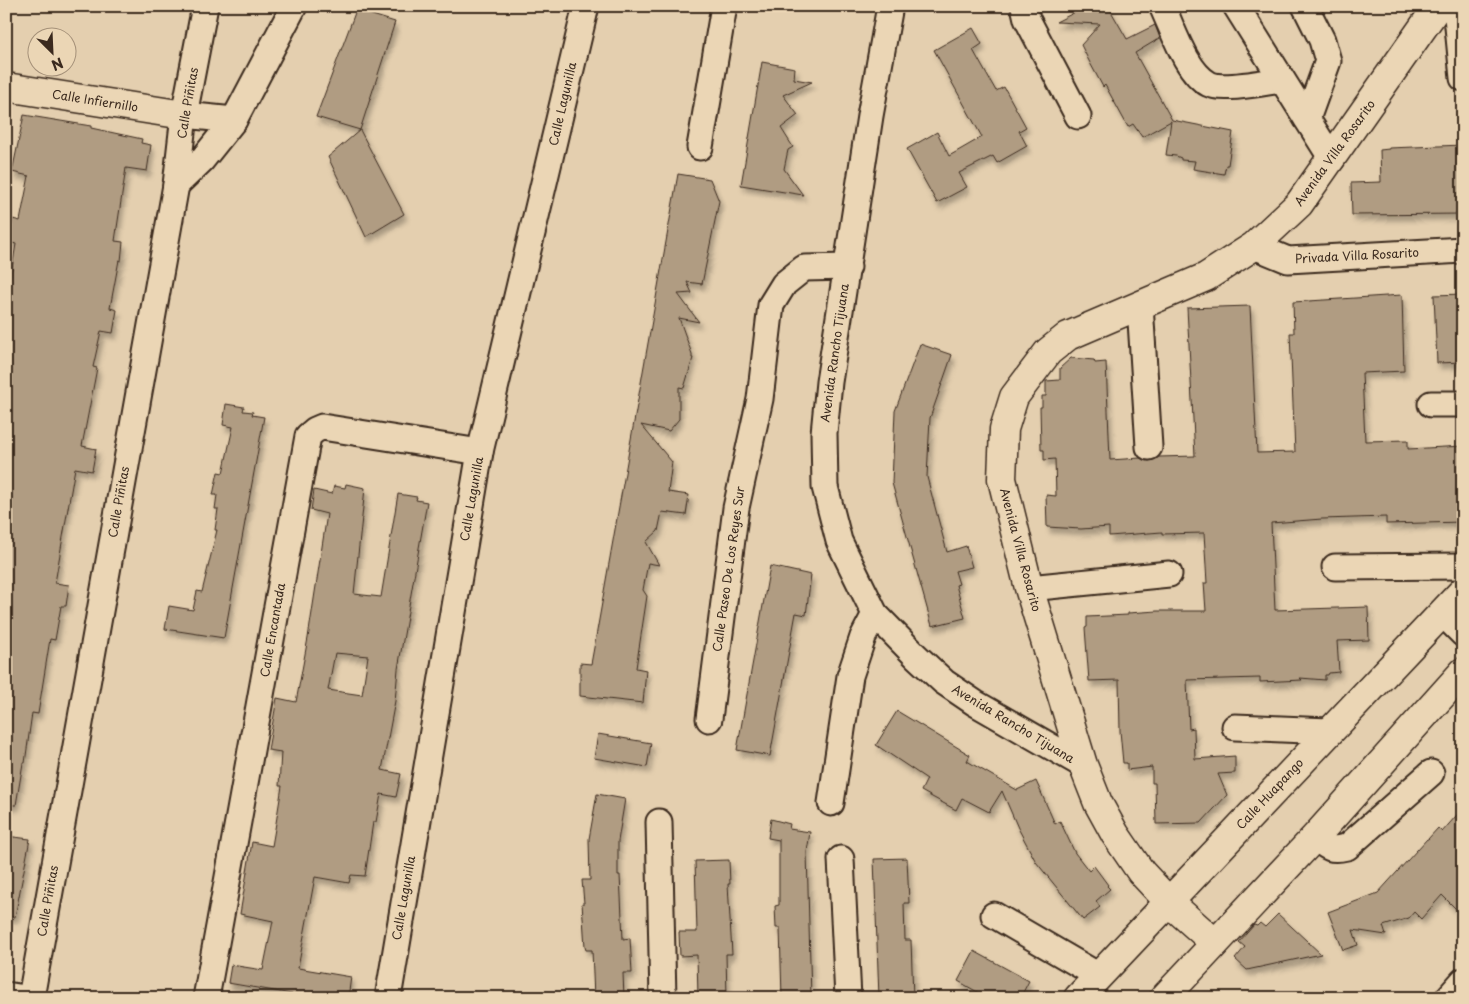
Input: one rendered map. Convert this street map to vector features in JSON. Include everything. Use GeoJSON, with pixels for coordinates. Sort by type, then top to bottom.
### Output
{"type":"FeatureCollection","features":[{"type":"Feature","properties":{"kind":"street","name":"Calle Piñitas"},"geometry":{"type":"LineString","coordinates":[[31,998],[176,185],[184,115],[205,6]]}},
{"type":"Feature","properties":{"kind":"street"},"geometry":{"type":"LineString","coordinates":[[176,185],[202,160],[234,120],[294,6]]}},
{"type":"Feature","properties":{"kind":"street","name":"Calle Lagunilla"},"geometry":{"type":"LineString","coordinates":[[388,998],[480,452],[586,6]]}},
{"type":"Feature","properties":{"kind":"street"},"geometry":{"type":"LineString","coordinates":[[700,147],[724,6]]}},
{"type":"Feature","properties":{"kind":"street","name":"Avenida Rancho Tijuana"},"geometry":{"type":"LineString","coordinates":[[890,6],[870,116],[828,391],[824,433],[825,487],[839,541],[875,614],[944,682],[976,703],[1083,765]]}},
{"type":"Feature","properties":{"kind":"street"},"geometry":{"type":"LineString","coordinates":[[1024,6],[1027,19],[1078,116]]}},
{"type":"Feature","properties":{"kind":"street"},"geometry":{"type":"LineString","coordinates":[[1162,6],[1191,68],[1210,84],[1234,86],[1282,80]]}},
{"type":"Feature","properties":{"kind":"street"},"geometry":{"type":"LineString","coordinates":[[1236,6],[1332,159]]}},
{"type":"Feature","properties":{"kind":"street"},"geometry":{"type":"LineString","coordinates":[[1305,6],[1322,40],[1328,61],[1307,119]]}},
{"type":"Feature","properties":{"kind":"street","name":"Avenida Villa Rosarito"},"geometry":{"type":"LineString","coordinates":[[1215,943],[1170,903],[1141,872],[1115,834],[1098,803],[1083,765],[1029,588],[1002,479],[1004,429],[1014,397],[1048,352],[1068,336],[1206,277],[1254,246],[1299,204],[1438,6]]}},
{"type":"Feature","properties":{"kind":"street"},"geometry":{"type":"LineString","coordinates":[[1456,6],[1463,78]]}},
{"type":"Feature","properties":{"kind":"street","name":"Calle Infiernillo"},"geometry":{"type":"LineString","coordinates":[[6,87],[184,115]]}},
{"type":"Feature","properties":{"kind":"street"},"geometry":{"type":"LineString","coordinates":[[184,115],[234,120]]}},
{"type":"Feature","properties":{"kind":"street","name":"Privada Villa Rosarito"},"geometry":{"type":"LineString","coordinates":[[1254,246],[1288,260],[1463,250]]}},
{"type":"Feature","properties":{"kind":"street","name":"Calle Paseo De Los Reyes Sur"},"geometry":{"type":"LineString","coordinates":[[709,719],[736,508],[760,399],[771,305],[784,284],[804,268],[848,267]]}},
{"type":"Feature","properties":{"kind":"street"},"geometry":{"type":"LineString","coordinates":[[1140,305],[1149,447]]}},
{"type":"Feature","properties":{"kind":"street"},"geometry":{"type":"LineString","coordinates":[[1431,404],[1463,404]]}},
{"type":"Feature","properties":{"kind":"street","name":"Calle Encantada"},"geometry":{"type":"LineString","coordinates":[[206,998],[308,436],[314,430],[322,427],[480,452]]}},
{"type":"Feature","properties":{"kind":"street"},"geometry":{"type":"LineString","coordinates":[[1335,567],[1463,566]]}},
{"type":"Feature","properties":{"kind":"street"},"geometry":{"type":"LineString","coordinates":[[1029,588],[1169,574]]}},
{"type":"Feature","properties":{"kind":"street","name":"Calle Huapango"},"geometry":{"type":"LineString","coordinates":[[1078,998],[1170,903],[1329,731],[1463,591]]}},
{"type":"Feature","properties":{"kind":"street"},"geometry":{"type":"LineString","coordinates":[[832,803],[850,676],[862,638],[875,614]]}},
{"type":"Feature","properties":{"kind":"street"},"geometry":{"type":"LineString","coordinates":[[1443,614],[1463,634]]}},
{"type":"Feature","properties":{"kind":"street"},"geometry":{"type":"LineString","coordinates":[[1164,998],[1315,837],[1463,672]]}},
{"type":"Feature","properties":{"kind":"street"},"geometry":{"type":"LineString","coordinates":[[1235,728],[1329,731]]}},
{"type":"Feature","properties":{"kind":"street"},"geometry":{"type":"LineString","coordinates":[[1315,837],[1329,849],[1348,848],[1430,773]]}},
{"type":"Feature","properties":{"kind":"street"},"geometry":{"type":"LineString","coordinates":[[659,822],[663,998]]}},
{"type":"Feature","properties":{"kind":"street"},"geometry":{"type":"LineString","coordinates":[[841,859],[848,998]]}},
{"type":"Feature","properties":{"kind":"street"},"geometry":{"type":"LineString","coordinates":[[994,915],[1099,976]]}},
{"type":"Feature","properties":{"kind":"street"},"geometry":{"type":"LineString","coordinates":[[1448,998],[1463,981]]}},
{"type":"Feature","properties":{"kind":"street"},"geometry":{"type":"LineString","coordinates":[[6,995],[25,998]]}},
{"type":"Feature","properties":{"kind":"building"},"geometry":{"type":"Polygon","coordinates":[[[1087,6],[1108,6],[1127,39],[1155,25],[1160,38],[1135,53],[1172,120],[1233,132],[1228,165],[1226,165],[1224,174],[1193,169],[1195,161],[1181,160],[1181,158],[1176,156],[1166,155],[1171,121],[1142,137],[1133,124],[1128,127],[1105,85],[1103,87],[1081,45],[1100,24],[1056,22],[1087,6]]]}},
{"type":"Feature","properties":{"kind":"building"},"geometry":{"type":"Polygon","coordinates":[[[356,10],[395,22],[360,130],[316,117],[356,10]]]}},
{"type":"Feature","properties":{"kind":"building"},"geometry":{"type":"Polygon","coordinates":[[[973,28],[982,44],[973,50],[996,91],[1004,87],[1026,127],[1019,131],[1027,146],[997,163],[993,156],[959,173],[967,187],[937,203],[907,149],[937,132],[949,156],[982,137],[934,50],[973,28]]]}},
{"type":"Feature","properties":{"kind":"building"},"geometry":{"type":"Polygon","coordinates":[[[762,62],[795,68],[794,79],[812,82],[783,95],[798,115],[781,128],[793,147],[788,150],[784,169],[803,195],[741,185],[762,62]]]}},
{"type":"Feature","properties":{"kind":"building"},"geometry":{"type":"Polygon","coordinates":[[[24,115],[91,126],[91,128],[142,139],[141,143],[151,145],[147,171],[126,168],[115,241],[123,242],[121,261],[119,260],[110,308],[117,310],[113,333],[101,331],[93,367],[97,368],[82,446],[96,449],[92,471],[75,468],[55,583],[69,585],[66,606],[61,606],[55,640],[50,639],[38,714],[32,713],[25,763],[23,763],[16,805],[6,805],[6,304],[16,244],[8,242],[13,219],[20,221],[29,176],[12,172],[24,115]]]}},
{"type":"Feature","properties":{"kind":"building"},"geometry":{"type":"Polygon","coordinates":[[[360,130],[404,214],[366,237],[328,157],[360,130]]]}},
{"type":"Feature","properties":{"kind":"building"},"geometry":{"type":"Polygon","coordinates":[[[1463,145],[1463,214],[1352,215],[1351,183],[1381,182],[1380,150],[1463,145]]]}},
{"type":"Feature","properties":{"kind":"building"},"geometry":{"type":"Polygon","coordinates":[[[678,174],[710,179],[719,201],[702,284],[687,282],[692,293],[678,294],[699,322],[679,318],[693,358],[684,388],[679,387],[679,419],[669,431],[641,425],[672,462],[668,492],[689,495],[686,515],[662,512],[658,531],[646,542],[659,565],[648,563],[643,590],[647,596],[636,668],[646,670],[643,703],[580,696],[580,663],[591,664],[678,174]]]}},
{"type":"Feature","properties":{"kind":"building"},"geometry":{"type":"Polygon","coordinates":[[[1463,294],[1463,362],[1437,363],[1434,295],[1463,294]]]}},
{"type":"Feature","properties":{"kind":"building"},"geometry":{"type":"Polygon","coordinates":[[[1402,295],[1404,371],[1362,373],[1365,441],[1408,440],[1408,449],[1463,446],[1463,522],[1386,524],[1386,517],[1271,523],[1275,610],[1368,607],[1369,640],[1337,641],[1339,672],[1325,675],[1325,680],[1300,678],[1302,680],[1260,682],[1260,678],[1187,680],[1189,729],[1194,728],[1195,759],[1235,756],[1235,773],[1218,774],[1227,795],[1201,823],[1156,824],[1155,783],[1152,783],[1152,767],[1127,770],[1127,763],[1123,763],[1119,680],[1089,681],[1085,628],[1087,627],[1087,617],[1128,615],[1128,613],[1157,611],[1206,611],[1204,583],[1207,583],[1204,533],[1162,534],[1162,532],[1109,536],[1109,527],[1081,529],[1047,527],[1046,495],[1056,496],[1055,459],[1044,460],[1044,450],[1041,450],[1040,407],[1042,407],[1042,396],[1046,396],[1046,381],[1060,380],[1060,368],[1071,358],[1094,360],[1095,363],[1106,362],[1110,460],[1140,458],[1149,461],[1159,457],[1195,456],[1187,308],[1250,306],[1257,453],[1295,452],[1290,333],[1294,333],[1293,302],[1402,295]]]}},
{"type":"Feature","properties":{"kind":"building"},"geometry":{"type":"Polygon","coordinates":[[[920,344],[952,355],[930,418],[927,477],[947,552],[966,546],[972,567],[955,571],[959,584],[956,585],[965,618],[932,626],[892,483],[895,411],[920,344]]]}},
{"type":"Feature","properties":{"kind":"building"},"geometry":{"type":"Polygon","coordinates":[[[226,404],[244,407],[243,411],[253,412],[252,415],[264,417],[224,638],[165,629],[169,606],[193,610],[197,591],[202,592],[217,530],[215,530],[218,509],[215,509],[217,495],[213,495],[218,472],[223,473],[233,427],[223,425],[226,404]]]}},
{"type":"Feature","properties":{"kind":"building"},"geometry":{"type":"Polygon","coordinates":[[[346,484],[365,488],[354,594],[381,597],[398,494],[417,497],[416,500],[427,502],[382,770],[401,774],[396,797],[381,794],[376,822],[373,822],[365,876],[351,875],[349,883],[315,877],[298,968],[351,977],[348,998],[292,998],[292,994],[228,983],[231,965],[263,970],[273,921],[240,914],[252,842],[272,846],[282,786],[279,786],[281,752],[268,750],[277,698],[296,702],[327,514],[311,510],[314,490],[332,494],[334,486],[345,488],[346,484]],[[335,653],[328,690],[362,695],[368,656],[335,653]]]}},
{"type":"Feature","properties":{"kind":"building"},"geometry":{"type":"Polygon","coordinates":[[[770,566],[811,575],[806,615],[796,613],[770,756],[737,750],[770,566]]]}},
{"type":"Feature","properties":{"kind":"building"},"geometry":{"type":"Polygon","coordinates":[[[897,711],[970,755],[967,761],[1017,790],[1036,781],[1055,824],[1060,821],[1075,853],[1089,871],[1094,866],[1108,885],[1110,889],[1096,901],[1100,907],[1083,920],[1036,862],[1018,828],[1002,791],[989,812],[962,798],[956,810],[921,791],[927,779],[876,745],[897,711]]]}},
{"type":"Feature","properties":{"kind":"building"},"geometry":{"type":"Polygon","coordinates":[[[598,734],[651,743],[647,767],[594,758],[598,734]]]}},
{"type":"Feature","properties":{"kind":"building"},"geometry":{"type":"Polygon","coordinates":[[[597,794],[625,799],[618,841],[618,875],[620,875],[623,939],[630,938],[632,973],[623,973],[624,998],[594,998],[592,950],[586,950],[585,947],[582,880],[590,880],[589,839],[597,794]]]}},
{"type":"Feature","properties":{"kind":"building"},"geometry":{"type":"Polygon","coordinates":[[[1463,808],[1463,916],[1442,895],[1421,919],[1414,912],[1409,918],[1383,926],[1386,935],[1353,930],[1358,945],[1343,950],[1328,912],[1378,893],[1438,828],[1442,832],[1463,808]]]}},
{"type":"Feature","properties":{"kind":"building"},"geometry":{"type":"Polygon","coordinates":[[[771,819],[790,824],[789,829],[810,832],[807,852],[811,998],[782,998],[780,928],[776,928],[775,906],[779,905],[779,840],[768,838],[771,819]]]}},
{"type":"Feature","properties":{"kind":"building"},"geometry":{"type":"Polygon","coordinates":[[[6,836],[30,839],[15,917],[6,916],[6,836]]]}},
{"type":"Feature","properties":{"kind":"building"},"geometry":{"type":"Polygon","coordinates":[[[907,858],[909,903],[904,903],[905,940],[911,940],[913,998],[879,998],[874,859],[907,858]]]}},
{"type":"Feature","properties":{"kind":"building"},"geometry":{"type":"Polygon","coordinates":[[[729,860],[730,884],[728,884],[732,954],[726,954],[727,998],[698,998],[697,955],[680,956],[679,932],[697,932],[695,861],[729,860]]]}},
{"type":"Feature","properties":{"kind":"building"},"geometry":{"type":"Polygon","coordinates":[[[1278,914],[1321,954],[1247,970],[1235,959],[1245,947],[1239,942],[1254,925],[1257,926],[1260,923],[1265,927],[1278,914]]]}},
{"type":"Feature","properties":{"kind":"building"},"geometry":{"type":"Polygon","coordinates":[[[974,951],[1029,981],[1020,998],[988,998],[958,981],[974,951]]]}}]}
